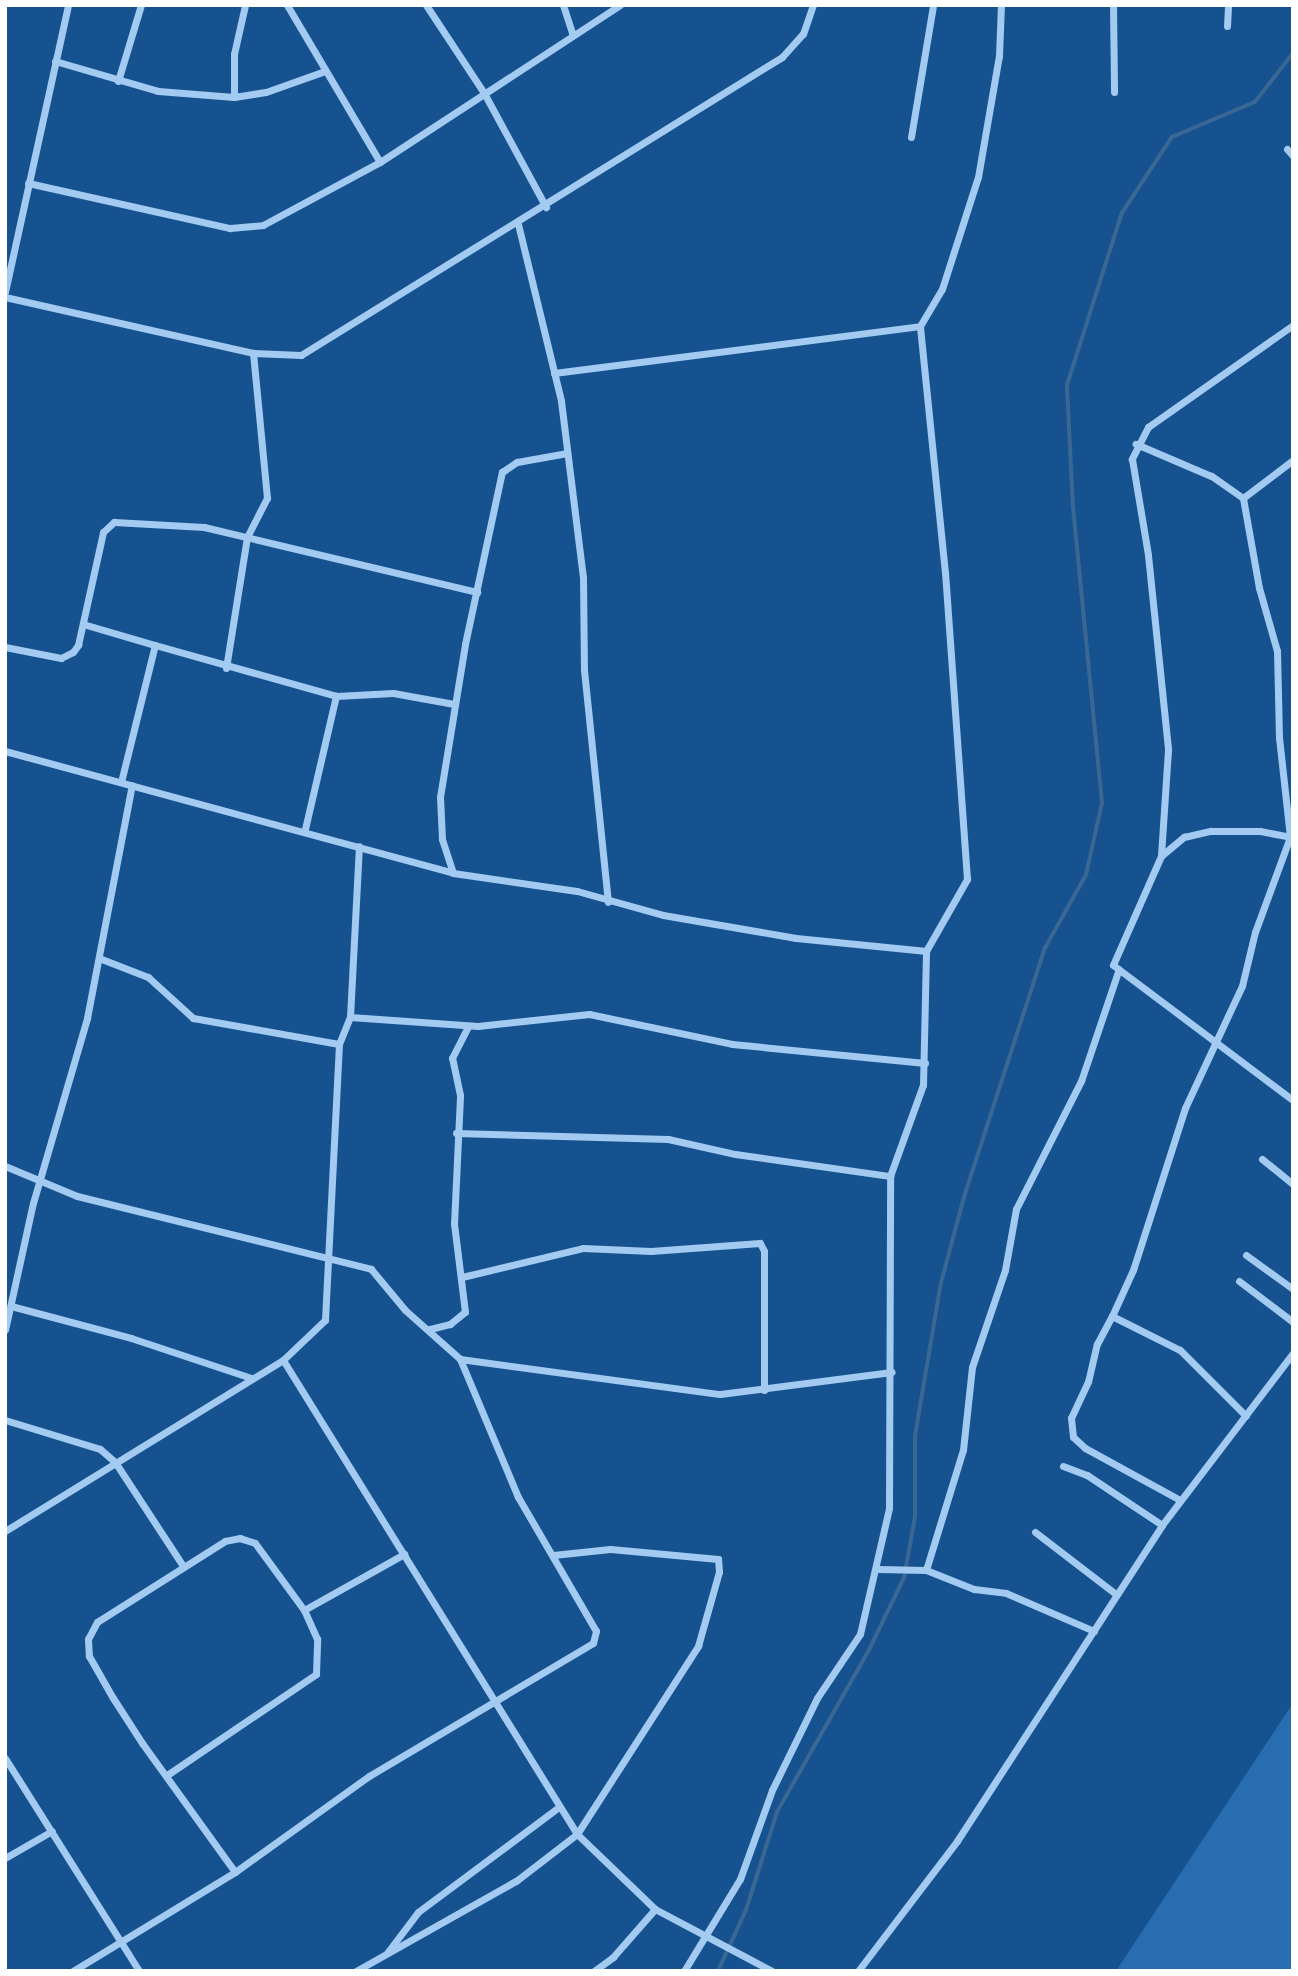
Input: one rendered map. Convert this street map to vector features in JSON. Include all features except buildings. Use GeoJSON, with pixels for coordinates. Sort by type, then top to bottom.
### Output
{"type":"FeatureCollection","features":[{"type":"Feature","properties":{"kind":"street"},"geometry":{"type":"LineString","coordinates":[[68,5],[5,295],[253,353],[293,356],[326,344],[782,57],[803,34],[813,5]]}},
{"type":"Feature","properties":{"kind":"street"},"geometry":{"type":"LineString","coordinates":[[118,81],[141,5]]}},
{"type":"Feature","properties":{"kind":"street"},"geometry":{"type":"LineString","coordinates":[[234,97],[234,54],[245,5]]}},
{"type":"Feature","properties":{"kind":"street"},"geometry":{"type":"LineString","coordinates":[[287,5],[380,162]]}},
{"type":"Feature","properties":{"kind":"street"},"geometry":{"type":"LineString","coordinates":[[426,5],[484,93],[546,207]]}},
{"type":"Feature","properties":{"kind":"street"},"geometry":{"type":"LineString","coordinates":[[563,5],[573,35]]}},
{"type":"Feature","properties":{"kind":"street"},"geometry":{"type":"LineString","coordinates":[[28,183],[230,228],[263,225],[295,212],[380,162],[620,5]]}},
{"type":"Feature","properties":{"kind":"street"},"geometry":{"type":"LineString","coordinates":[[911,137],[933,5]]}},
{"type":"Feature","properties":{"kind":"street"},"geometry":{"type":"LineString","coordinates":[[684,1971],[740,1879],[791,1748],[835,1668],[860,1634],[878,1569],[889,1508],[892,1372],[890,1176],[913,1118],[925,1063],[926,951],[967,878],[945,573],[920,326],[942,289],[978,177],[999,56],[1001,5]]}},
{"type":"Feature","properties":{"kind":"street"},"geometry":{"type":"LineString","coordinates":[[1113,5],[1114,92]]}},
{"type":"Feature","properties":{"kind":"street"},"geometry":{"type":"LineString","coordinates":[[1227,26],[1228,5]]}},
{"type":"Feature","properties":{"kind":"street"},"geometry":{"type":"LineString","coordinates":[[55,61],[118,81],[185,95],[234,97],[265,92],[325,71]]}},
{"type":"Feature","properties":{"kind":"street"},"geometry":{"type":"LineString","coordinates":[[1287,149],[1293,156]]}},
{"type":"Feature","properties":{"kind":"street"},"geometry":{"type":"LineString","coordinates":[[517,224],[554,373],[567,453],[583,577],[584,670],[608,902]]}},
{"type":"Feature","properties":{"kind":"street"},"geometry":{"type":"LineString","coordinates":[[1293,325],[1173,408],[1136,444],[1132,459],[1136,496],[1148,555],[1168,750],[1161,856],[1112,965],[1293,1100]]}},
{"type":"Feature","properties":{"kind":"street"},"geometry":{"type":"LineString","coordinates":[[554,373],[920,326]]}},
{"type":"Feature","properties":{"kind":"street"},"geometry":{"type":"LineString","coordinates":[[226,668],[247,537],[267,498],[253,353]]}},
{"type":"Feature","properties":{"kind":"street"},"geometry":{"type":"LineString","coordinates":[[1136,444],[1211,476],[1243,498],[1259,588],[1277,651],[1279,738],[1290,837],[1255,932],[1242,986],[1185,1108],[1133,1269],[1097,1345],[1088,1382],[1071,1418],[1073,1437],[1085,1448],[1180,1500]]}},
{"type":"Feature","properties":{"kind":"street"},"geometry":{"type":"LineString","coordinates":[[453,873],[439,822],[454,704],[502,472],[516,462],[567,453]]}},
{"type":"Feature","properties":{"kind":"street"},"geometry":{"type":"LineString","coordinates":[[1243,498],[1293,460]]}},
{"type":"Feature","properties":{"kind":"street"},"geometry":{"type":"LineString","coordinates":[[1281,470],[1293,469]]}},
{"type":"Feature","properties":{"kind":"street"},"geometry":{"type":"LineString","coordinates":[[5,647],[61,658],[78,645],[107,525],[154,521],[247,537],[477,592]]}},
{"type":"Feature","properties":{"kind":"street"},"geometry":{"type":"LineString","coordinates":[[83,624],[226,668],[336,696],[393,692],[454,704]]}},
{"type":"Feature","properties":{"kind":"street"},"geometry":{"type":"LineString","coordinates":[[121,782],[155,645]]}},
{"type":"Feature","properties":{"kind":"street"},"geometry":{"type":"LineString","coordinates":[[305,829],[336,696]]}},
{"type":"Feature","properties":{"kind":"street"},"geometry":{"type":"LineString","coordinates":[[5,751],[305,829],[453,873],[577,891],[608,902],[796,938],[926,951]]}},
{"type":"Feature","properties":{"kind":"street"},"geometry":{"type":"LineString","coordinates":[[5,1330],[41,1179],[79,1051],[132,785]]}},
{"type":"Feature","properties":{"kind":"street"},"geometry":{"type":"LineString","coordinates":[[1161,856],[1184,837],[1211,831],[1260,831],[1290,837]]}},
{"type":"Feature","properties":{"kind":"street"},"geometry":{"type":"LineString","coordinates":[[5,1531],[283,1360],[325,1320],[339,1044],[350,1017],[359,846]]}},
{"type":"Feature","properties":{"kind":"street"},"geometry":{"type":"LineString","coordinates":[[99,958],[148,977],[193,1018],[339,1044]]}},
{"type":"Feature","properties":{"kind":"street"},"geometry":{"type":"LineString","coordinates":[[926,1570],[963,1450],[972,1367],[1004,1270],[1016,1209],[1081,1081],[1119,970]]}},
{"type":"Feature","properties":{"kind":"street"},"geometry":{"type":"LineString","coordinates":[[350,1017],[468,1026],[589,1014],[732,1044],[925,1063]]}},
{"type":"Feature","properties":{"kind":"street"},"geometry":{"type":"LineString","coordinates":[[430,1329],[450,1324],[465,1312],[454,1224],[456,1133],[460,1095],[452,1058],[468,1026]]}},
{"type":"Feature","properties":{"kind":"street"},"geometry":{"type":"LineString","coordinates":[[456,1133],[668,1139],[735,1154],[890,1176]]}},
{"type":"Feature","properties":{"kind":"street"},"geometry":{"type":"LineString","coordinates":[[1262,1159],[1293,1184]]}},
{"type":"Feature","properties":{"kind":"street"},"geometry":{"type":"LineString","coordinates":[[5,1166],[77,1196],[250,1242],[328,1255],[371,1269],[405,1310],[430,1329],[460,1359],[518,1497],[553,1555],[596,1638],[493,1705],[369,1776],[235,1872],[73,1971]]}},
{"type":"Feature","properties":{"kind":"street"},"geometry":{"type":"LineString","coordinates":[[462,1277],[583,1248],[651,1251],[760,1243],[764,1251],[765,1390]]}},
{"type":"Feature","properties":{"kind":"street"},"geometry":{"type":"LineString","coordinates":[[1246,1255],[1293,1289]]}},
{"type":"Feature","properties":{"kind":"street"},"geometry":{"type":"LineString","coordinates":[[1239,1281],[1293,1322]]}},
{"type":"Feature","properties":{"kind":"street"},"geometry":{"type":"LineString","coordinates":[[11,1306],[131,1338],[251,1378]]}},
{"type":"Feature","properties":{"kind":"street"},"geometry":{"type":"LineString","coordinates":[[1112,1316],[1180,1350],[1246,1416]]}},
{"type":"Feature","properties":{"kind":"street"},"geometry":{"type":"LineString","coordinates":[[858,1971],[957,1842],[1162,1525],[1293,1353]]}},
{"type":"Feature","properties":{"kind":"street"},"geometry":{"type":"LineString","coordinates":[[460,1359],[720,1394],[892,1372]]}},
{"type":"Feature","properties":{"kind":"street"},"geometry":{"type":"LineString","coordinates":[[283,1360],[404,1554],[493,1705],[577,1835],[655,1909],[772,1971]]}},
{"type":"Feature","properties":{"kind":"street"},"geometry":{"type":"LineString","coordinates":[[5,1420],[82,1441],[115,1462],[183,1566]]}},
{"type":"Feature","properties":{"kind":"street"},"geometry":{"type":"LineString","coordinates":[[1063,1466],[1087,1475],[1162,1525]]}},
{"type":"Feature","properties":{"kind":"street"},"geometry":{"type":"LineString","coordinates":[[1035,1532],[1117,1595]]}},
{"type":"Feature","properties":{"kind":"street"},"geometry":{"type":"LineString","coordinates":[[167,1775],[316,1674],[317,1639],[304,1610],[256,1543],[240,1538],[225,1541],[97,1622],[88,1639],[89,1656],[113,1698],[235,1872]]}},
{"type":"Feature","properties":{"kind":"street"},"geometry":{"type":"LineString","coordinates":[[356,1971],[516,1881],[577,1835],[698,1646],[720,1563],[713,1556],[610,1549],[553,1555]]}},
{"type":"Feature","properties":{"kind":"street"},"geometry":{"type":"LineString","coordinates":[[304,1610],[404,1554]]}},
{"type":"Feature","properties":{"kind":"street"},"geometry":{"type":"LineString","coordinates":[[878,1569],[926,1570],[974,1589],[1006,1593],[1094,1631]]}},
{"type":"Feature","properties":{"kind":"street"},"geometry":{"type":"LineString","coordinates":[[5,1758],[139,1971]]}},
{"type":"Feature","properties":{"kind":"street"},"geometry":{"type":"LineString","coordinates":[[385,1956],[418,1912],[559,1807]]}},
{"type":"Feature","properties":{"kind":"street"},"geometry":{"type":"LineString","coordinates":[[5,1858],[52,1831]]}},
{"type":"Feature","properties":{"kind":"street"},"geometry":{"type":"LineString","coordinates":[[594,1971],[613,1957],[655,1909]]}},
{"type":"Feature","properties":{"kind":"shaded area"},"geometry":{"type":"Polygon","coordinates":[[[1293,1703],[1293,1971],[1116,1971],[1293,1703]]]}},
{"type":"Feature","properties":{"kind":"waterway"},"geometry":{"type":"LineString","coordinates":[[718,1971],[746,1910],[777,1812],[869,1650],[904,1578],[915,1517],[915,1436],[941,1283],[964,1197],[1045,948],[1086,875],[1102,803],[1073,509],[1067,385],[1122,213],[1172,137],[1255,102],[1293,53]]}}]}
